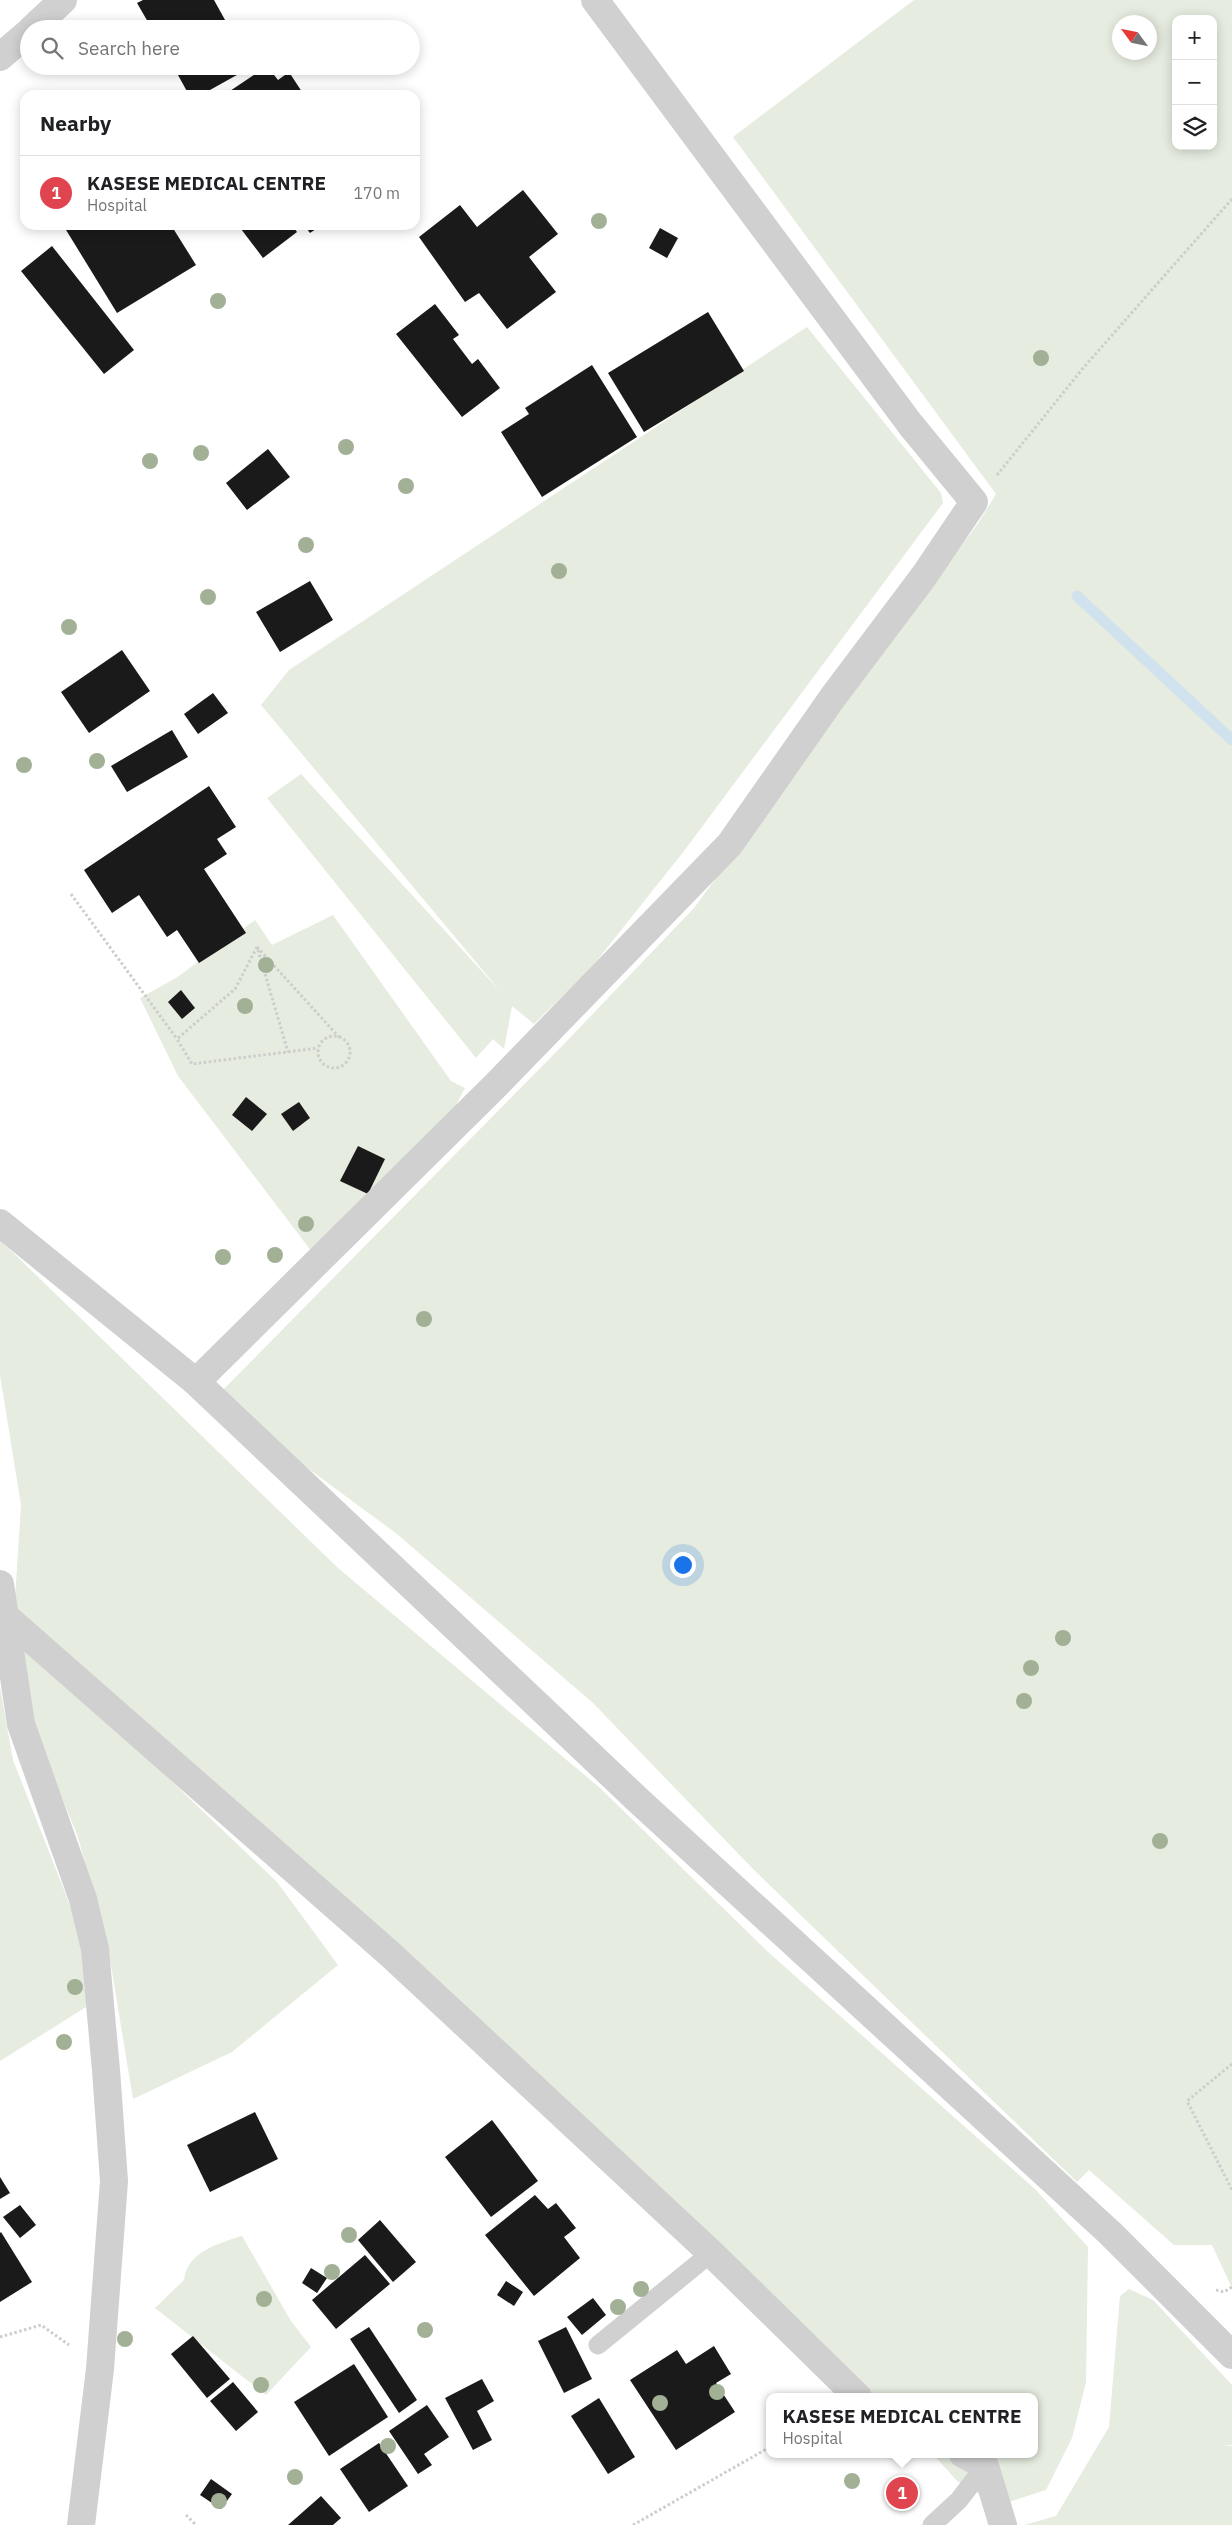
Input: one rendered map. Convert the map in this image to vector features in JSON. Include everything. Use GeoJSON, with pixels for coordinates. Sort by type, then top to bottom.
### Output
{"type":"FeatureCollection","features":[{"type":"Feature","properties":{"kind":"street"},"geometry":{"type":"LineString","coordinates":[[42,20],[63,0]]}},
{"type":"Feature","properties":{"kind":"street"},"geometry":{"type":"LineString","coordinates":[[196,1382],[495,1086],[730,844],[833,697],[924,576],[974,502],[910,424],[595,0]]}},
{"type":"Feature","properties":{"kind":"street"},"geometry":{"type":"LineString","coordinates":[[0,57],[20,40]]}},
{"type":"Feature","properties":{"kind":"street"},"geometry":{"type":"LineString","coordinates":[[0,1222],[196,1382],[639,1801],[1110,2233],[1232,2355]]}},
{"type":"Feature","properties":{"kind":"street"},"geometry":{"type":"LineString","coordinates":[[0,1584],[21,1724],[83,1899],[95,1949],[106,2070],[114,2181],[100,2369],[81,2525]]}},
{"type":"Feature","properties":{"kind":"street"},"geometry":{"type":"LineString","coordinates":[[6,1617],[392,1955],[711,2253],[854,2393]]}},
{"type":"Feature","properties":{"kind":"street"},"geometry":{"type":"LineString","coordinates":[[974,2460],[1003,2525]]}},
{"type":"Feature","properties":{"kind":"lane"},"geometry":{"type":"LineString","coordinates":[[598,2345],[711,2253]]}},
{"type":"Feature","properties":{"kind":"lane"},"geometry":{"type":"LineString","coordinates":[[932,2525],[959,2500],[974,2460]]}},
{"type":"Feature","properties":{"kind":"path"},"geometry":{"type":"LineString","coordinates":[[974,502],[1084,367],[1232,199]]}},
{"type":"Feature","properties":{"kind":"path"},"geometry":{"type":"LineString","coordinates":[[71,894],[177,1039],[192,1064],[318,1048]]}},
{"type":"Feature","properties":{"kind":"path"},"geometry":{"type":"LineString","coordinates":[[177,1039],[235,989],[258,947]]}},
{"type":"Feature","properties":{"kind":"path"},"geometry":{"type":"LineString","coordinates":[[258,947],[339,1037],[347,1042],[349,1052],[345,1062],[331,1068],[322,1063],[318,1048],[324,1039],[334,1036],[339,1037]]}},
{"type":"Feature","properties":{"kind":"path"},"geometry":{"type":"LineString","coordinates":[[258,947],[288,1052]]}},
{"type":"Feature","properties":{"kind":"path"},"geometry":{"type":"LineString","coordinates":[[1232,2064],[1188,2101],[1232,2190]]}},
{"type":"Feature","properties":{"kind":"path"},"geometry":{"type":"LineString","coordinates":[[0,2337],[42,2325]]}},
{"type":"Feature","properties":{"kind":"path"},"geometry":{"type":"LineString","coordinates":[[632,2525],[766,2449]]}},
{"type":"Feature","properties":{"kind":"path"},"geometry":{"type":"LineString","coordinates":[[186,2515],[196,2525]]}},
{"type":"Feature","properties":{"kind":"shaded area"},"geometry":{"type":"Polygon","coordinates":[[[914,0],[1232,0],[1232,2288],[1212,2245],[1174,2245],[1089,2170],[1077,2182],[753,1869],[593,1703],[397,1534],[214,1399],[564,1044],[694,908],[979,522],[996,494],[733,137],[914,0]]]}},
{"type":"Feature","properties":{"kind":"shaded area"},"geometry":{"type":"Polygon","coordinates":[[[807,327],[941,493],[943,503],[684,851],[591,968],[534,1024],[512,1006],[504,1049],[493,1039],[476,1058],[267,798],[301,774],[501,992],[261,705],[289,670],[807,327]]]}},
{"type":"Feature","properties":{"kind":"shaded area"},"geometry":{"type":"Polygon","coordinates":[[[333,915],[451,1081],[465,1088],[455,1107],[315,1256],[178,1076],[140,998],[176,978],[255,920],[272,945],[333,915]]]}},
{"type":"Feature","properties":{"kind":"shaded area"},"geometry":{"type":"Polygon","coordinates":[[[0,1240],[338,1568],[600,1788],[767,1951],[1036,2190],[1088,2247],[1086,2382],[1072,2438],[1046,2490],[999,2505],[957,2481],[937,2458],[1038,2458],[1038,2393],[870,2393],[727,2256],[14,1614],[21,1505],[0,1375],[0,1240]]]}},
{"type":"Feature","properties":{"kind":"shaded area"},"geometry":{"type":"Polygon","coordinates":[[[18,1644],[144,1755],[277,1882],[338,1965],[232,2052],[133,2099],[107,1941],[77,1834],[31,1725],[18,1644]]]}},
{"type":"Feature","properties":{"kind":"shaded area"},"geometry":{"type":"Polygon","coordinates":[[[0,1687],[13,1760],[86,1946],[94,2002],[0,2061],[0,1687]]]}},
{"type":"Feature","properties":{"kind":"shaded area"},"geometry":{"type":"Polygon","coordinates":[[[242,2236],[291,2321],[311,2347],[266,2395],[155,2308],[184,2280],[186,2270],[191,2262],[205,2250],[242,2236]]]}},
{"type":"Feature","properties":{"kind":"shaded area"},"geometry":{"type":"Polygon","coordinates":[[[1129,2289],[1153,2300],[1232,2385],[1232,2445],[1222,2446],[1232,2446],[1232,2525],[1024,2525],[1056,2516],[1109,2427],[1120,2296],[1129,2289]]]}},
{"type":"Feature","properties":{"kind":"building"},"geometry":{"type":"Polygon","coordinates":[[[143,0],[214,0],[225,20],[147,20],[137,3],[143,0]]]}},
{"type":"Feature","properties":{"kind":"building"},"geometry":{"type":"Polygon","coordinates":[[[178,75],[237,75],[210,90],[186,90],[178,75]]]}},
{"type":"Feature","properties":{"kind":"building"},"geometry":{"type":"Polygon","coordinates":[[[254,75],[274,75],[278,80],[285,75],[291,75],[301,90],[231,90],[254,75]]]}},
{"type":"Feature","properties":{"kind":"building"},"geometry":{"type":"Polygon","coordinates":[[[523,190],[558,234],[529,257],[556,292],[507,329],[479,293],[465,302],[419,237],[460,205],[477,227],[523,190]]]}},
{"type":"Feature","properties":{"kind":"building"},"geometry":{"type":"Polygon","coordinates":[[[660,228],[678,238],[667,258],[649,248],[660,228]]]}},
{"type":"Feature","properties":{"kind":"building"},"geometry":{"type":"Polygon","coordinates":[[[66,230],[174,230],[196,265],[117,313],[66,230]]]}},
{"type":"Feature","properties":{"kind":"building"},"geometry":{"type":"Polygon","coordinates":[[[242,230],[296,230],[297,232],[263,258],[242,230]]]}},
{"type":"Feature","properties":{"kind":"building"},"geometry":{"type":"Polygon","coordinates":[[[52,246],[134,350],[104,374],[21,271],[52,246]]]}},
{"type":"Feature","properties":{"kind":"building"},"geometry":{"type":"Polygon","coordinates":[[[435,304],[459,335],[453,339],[472,364],[478,359],[500,388],[462,417],[396,334],[435,304]]]}},
{"type":"Feature","properties":{"kind":"building"},"geometry":{"type":"Polygon","coordinates":[[[708,312],[744,371],[644,432],[608,373],[708,312]]]}},
{"type":"Feature","properties":{"kind":"building"},"geometry":{"type":"Polygon","coordinates":[[[592,365],[637,437],[542,497],[501,432],[529,414],[525,408],[592,365]]]}},
{"type":"Feature","properties":{"kind":"building"},"geometry":{"type":"Polygon","coordinates":[[[268,449],[290,477],[247,510],[226,483],[268,449]]]}},
{"type":"Feature","properties":{"kind":"building"},"geometry":{"type":"Polygon","coordinates":[[[310,581],[333,620],[280,652],[256,612],[310,581]]]}},
{"type":"Feature","properties":{"kind":"building"},"geometry":{"type":"Polygon","coordinates":[[[122,650],[150,691],[89,733],[61,692],[122,650]]]}},
{"type":"Feature","properties":{"kind":"building"},"geometry":{"type":"Polygon","coordinates":[[[213,693],[228,713],[198,734],[184,714],[213,693]]]}},
{"type":"Feature","properties":{"kind":"building"},"geometry":{"type":"Polygon","coordinates":[[[172,730],[188,757],[127,792],[111,766],[172,730]]]}},
{"type":"Feature","properties":{"kind":"building"},"geometry":{"type":"Polygon","coordinates":[[[209,786],[236,827],[217,839],[227,854],[204,869],[246,933],[199,963],[177,930],[167,937],[139,895],[112,913],[84,870],[209,786]]]}},
{"type":"Feature","properties":{"kind":"building"},"geometry":{"type":"Polygon","coordinates":[[[181,990],[195,1008],[182,1019],[168,1002],[181,990]]]}},
{"type":"Feature","properties":{"kind":"building"},"geometry":{"type":"Polygon","coordinates":[[[246,1097],[267,1114],[252,1131],[232,1115],[246,1097]]]}},
{"type":"Feature","properties":{"kind":"building"},"geometry":{"type":"Polygon","coordinates":[[[299,1102],[310,1118],[293,1131],[281,1114],[299,1102]]]}},
{"type":"Feature","properties":{"kind":"building"},"geometry":{"type":"Polygon","coordinates":[[[358,1146],[385,1159],[368,1194],[340,1181],[358,1146]]]}},
{"type":"Feature","properties":{"kind":"building"},"geometry":{"type":"Polygon","coordinates":[[[255,2112],[278,2159],[210,2192],[187,2145],[255,2112]]]}},
{"type":"Feature","properties":{"kind":"building"},"geometry":{"type":"Polygon","coordinates":[[[492,2120],[538,2181],[491,2217],[445,2157],[492,2120]]]}},
{"type":"Feature","properties":{"kind":"building"},"geometry":{"type":"Polygon","coordinates":[[[0,2177],[10,2193],[0,2199],[0,2177]]]}},
{"type":"Feature","properties":{"kind":"building"},"geometry":{"type":"Polygon","coordinates":[[[535,2195],[548,2209],[556,2203],[576,2228],[564,2237],[580,2258],[534,2296],[485,2235],[535,2195]]]}},
{"type":"Feature","properties":{"kind":"building"},"geometry":{"type":"Polygon","coordinates":[[[20,2205],[36,2225],[20,2238],[3,2217],[20,2205]]]}},
{"type":"Feature","properties":{"kind":"building"},"geometry":{"type":"Polygon","coordinates":[[[380,2220],[416,2262],[393,2282],[358,2240],[380,2220]]]}},
{"type":"Feature","properties":{"kind":"building"},"geometry":{"type":"Polygon","coordinates":[[[0,2233],[32,2282],[0,2302],[0,2233]]]}},
{"type":"Feature","properties":{"kind":"building"},"geometry":{"type":"Polygon","coordinates":[[[365,2255],[390,2284],[336,2329],[312,2300],[365,2255]]]}},
{"type":"Feature","properties":{"kind":"building"},"geometry":{"type":"Polygon","coordinates":[[[311,2268],[327,2278],[317,2293],[302,2283],[311,2268]]]}},
{"type":"Feature","properties":{"kind":"building"},"geometry":{"type":"Polygon","coordinates":[[[506,2281],[523,2292],[514,2306],[497,2295],[506,2281]]]}},
{"type":"Feature","properties":{"kind":"building"},"geometry":{"type":"Polygon","coordinates":[[[593,2298],[606,2315],[582,2335],[567,2317],[593,2298]]]}},
{"type":"Feature","properties":{"kind":"building"},"geometry":{"type":"Polygon","coordinates":[[[369,2327],[417,2400],[399,2413],[350,2339],[369,2327]]]}},
{"type":"Feature","properties":{"kind":"building"},"geometry":{"type":"Polygon","coordinates":[[[566,2327],[592,2379],[564,2393],[538,2341],[566,2327]]]}},
{"type":"Feature","properties":{"kind":"building"},"geometry":{"type":"Polygon","coordinates":[[[193,2336],[230,2379],[207,2398],[171,2354],[193,2336]]]}},
{"type":"Feature","properties":{"kind":"building"},"geometry":{"type":"Polygon","coordinates":[[[714,2346],[731,2374],[716,2383],[735,2412],[676,2450],[630,2380],[677,2350],[686,2364],[714,2346]]]}},
{"type":"Feature","properties":{"kind":"building"},"geometry":{"type":"Polygon","coordinates":[[[354,2364],[388,2417],[329,2456],[294,2402],[354,2364]]]}},
{"type":"Feature","properties":{"kind":"building"},"geometry":{"type":"Polygon","coordinates":[[[482,2379],[494,2401],[477,2411],[492,2440],[473,2450],[445,2398],[482,2379]]]}},
{"type":"Feature","properties":{"kind":"building"},"geometry":{"type":"Polygon","coordinates":[[[233,2382],[258,2412],[236,2431],[210,2401],[233,2382]]]}},
{"type":"Feature","properties":{"kind":"building"},"geometry":{"type":"Polygon","coordinates":[[[599,2398],[635,2457],[608,2474],[571,2416],[599,2398]]]}},
{"type":"Feature","properties":{"kind":"building"},"geometry":{"type":"Polygon","coordinates":[[[427,2405],[449,2437],[424,2454],[432,2465],[418,2474],[389,2431],[427,2405]]]}},
{"type":"Feature","properties":{"kind":"building"},"geometry":{"type":"Polygon","coordinates":[[[379,2443],[408,2486],[369,2512],[340,2469],[379,2443]]]}},
{"type":"Feature","properties":{"kind":"building"},"geometry":{"type":"Polygon","coordinates":[[[211,2479],[232,2494],[221,2509],[200,2495],[211,2479]]]}},
{"type":"Feature","properties":{"kind":"building"},"geometry":{"type":"Polygon","coordinates":[[[321,2496],[341,2518],[333,2525],[288,2525],[321,2496]]]}},
{"type":"Feature","properties":{"kind":"waterway"},"geometry":{"type":"LineString","coordinates":[[1077,596],[1232,740]]}},
{"type":"Feature","properties":{"kind":"place","name":"KASESE MEDICAL CENTRE"},"geometry":{"type":"Point","coordinates":[902,2493]}}]}
